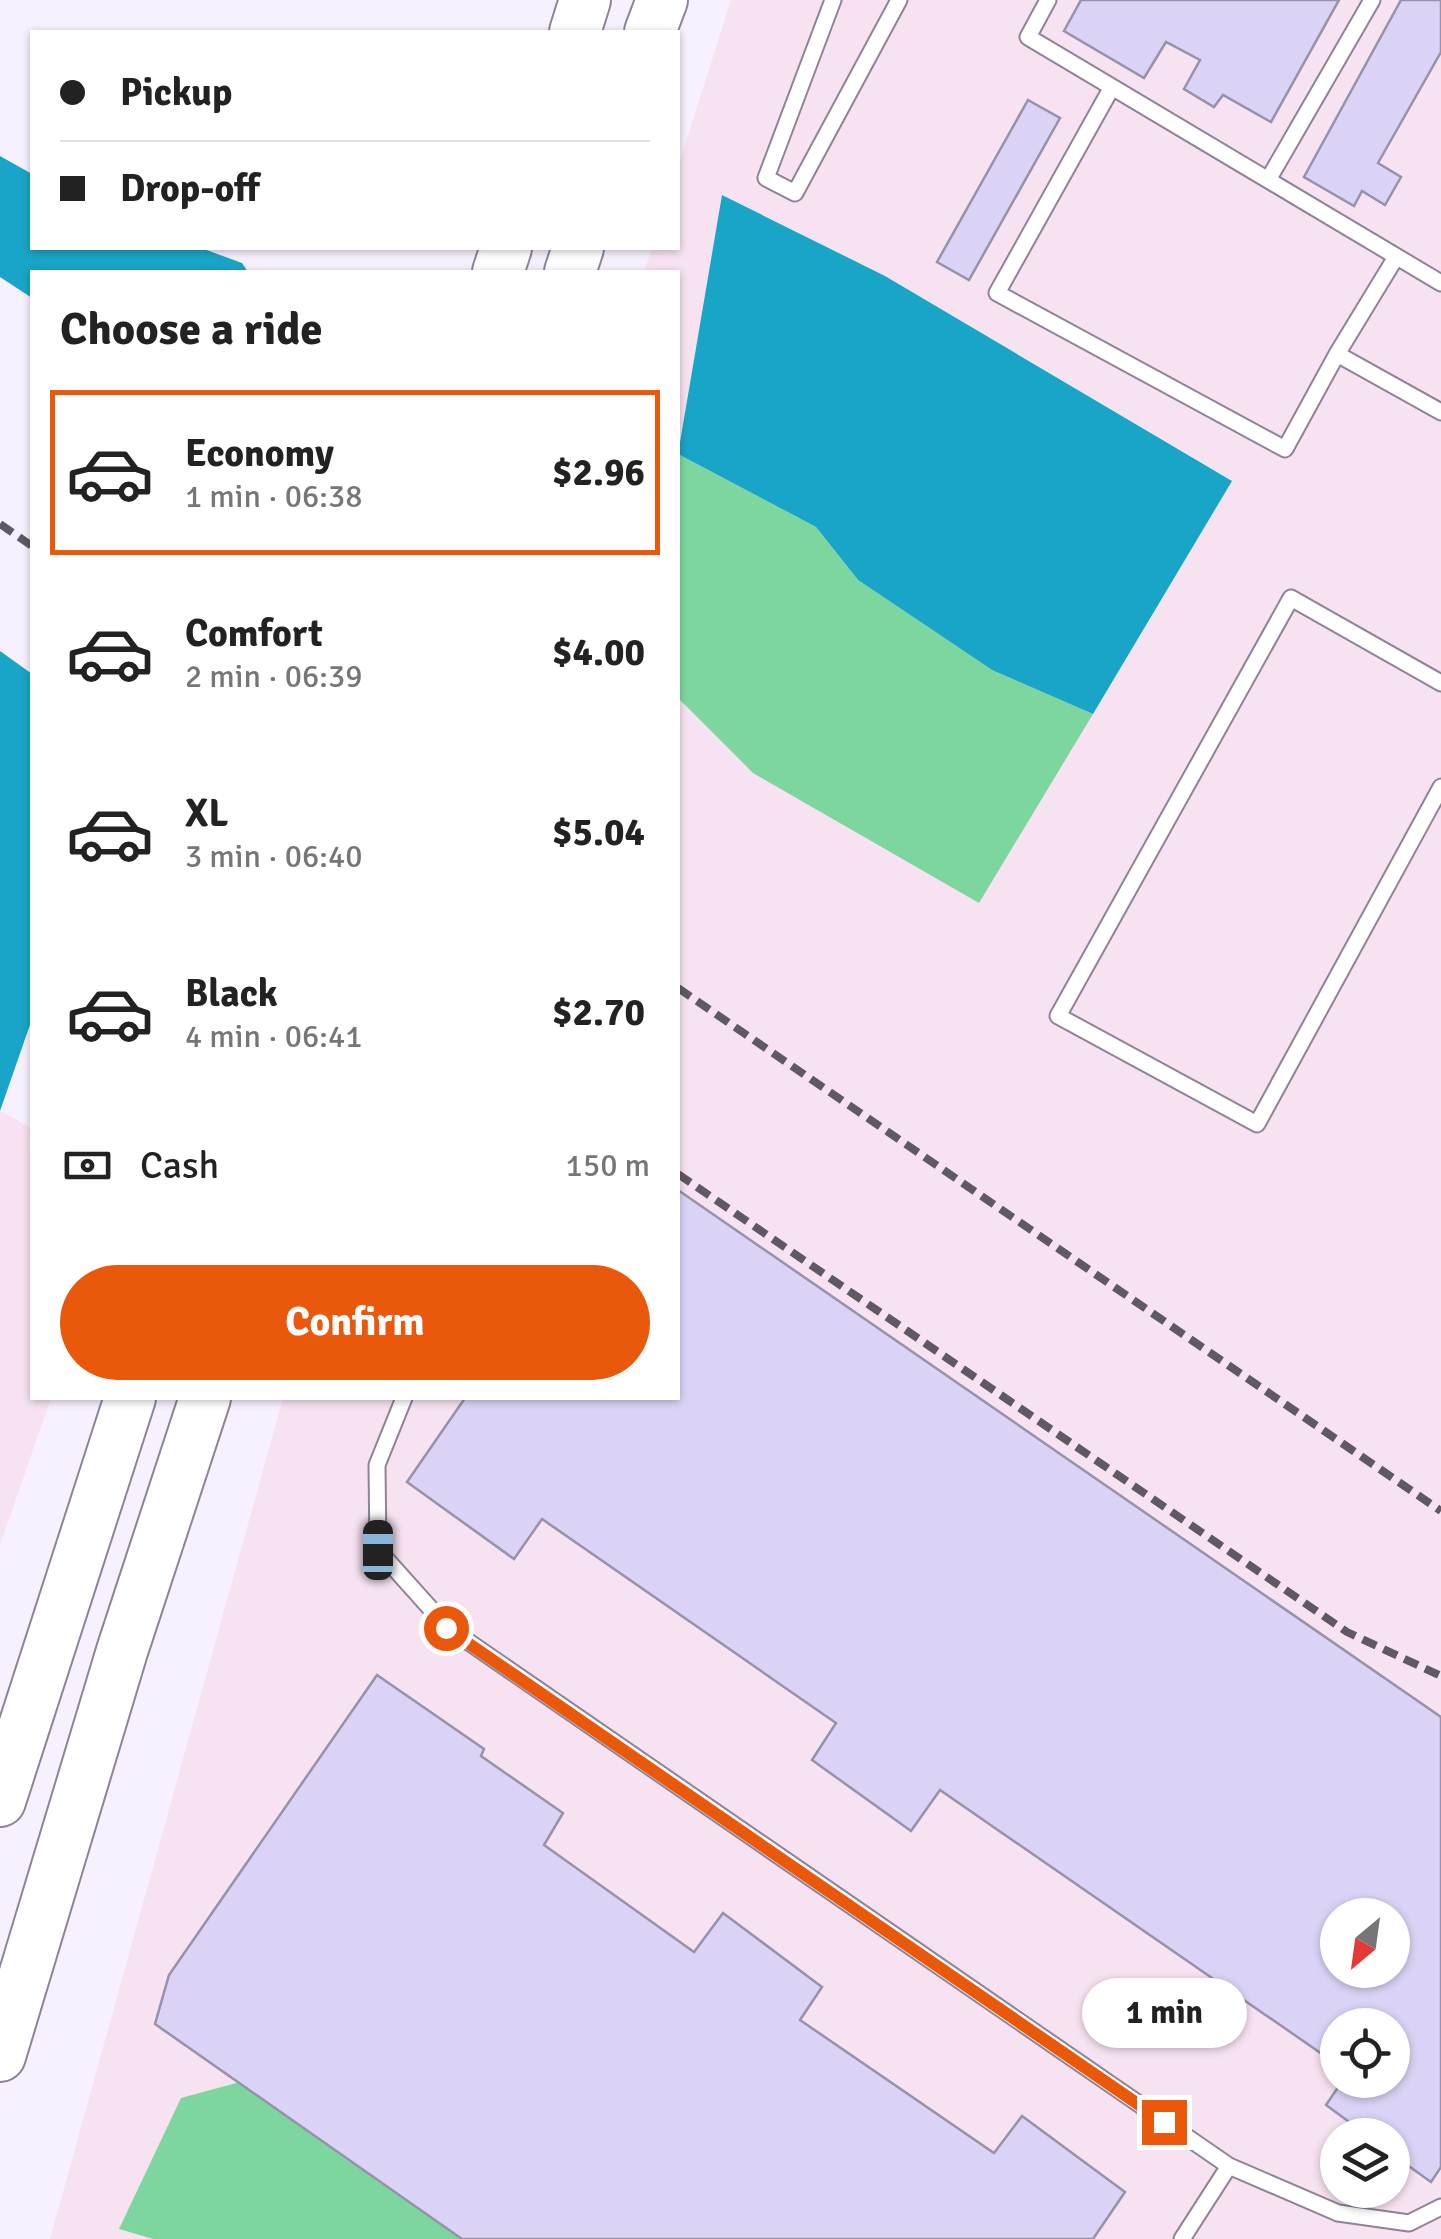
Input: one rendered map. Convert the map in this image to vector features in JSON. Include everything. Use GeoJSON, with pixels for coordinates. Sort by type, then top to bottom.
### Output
{"type":"FeatureCollection","features":[{"type":"Feature","properties":{"kind":"main road"},"geometry":{"type":"LineString","coordinates":[[576,30],[585,0]]}},
{"type":"Feature","properties":{"kind":"main road"},"geometry":{"type":"LineString","coordinates":[[651,30],[662,0]]}},
{"type":"Feature","properties":{"kind":"main road"},"geometry":{"type":"LineString","coordinates":[[0,1800],[129,1400]]}},
{"type":"Feature","properties":{"kind":"main road"},"geometry":{"type":"LineString","coordinates":[[0,2056],[122,1651],[204,1400]]}},
{"type":"Feature","properties":{"kind":"lane"},"geometry":{"type":"LineString","coordinates":[[833,0],[766,178],[794,193],[899,0]]}},
{"type":"Feature","properties":{"kind":"lane"},"geometry":{"type":"LineString","coordinates":[[1048,0],[1028,37],[1441,283]]}},
{"type":"Feature","properties":{"kind":"lane"},"geometry":{"type":"LineString","coordinates":[[1268,180],[1372,0]]}},
{"type":"Feature","properties":{"kind":"lane"},"geometry":{"type":"LineString","coordinates":[[1112,87],[997,293],[1285,449],[1396,257]]}},
{"type":"Feature","properties":{"kind":"lane"},"geometry":{"type":"LineString","coordinates":[[1337,354],[1441,412]]}},
{"type":"Feature","properties":{"kind":"lane"},"geometry":{"type":"LineString","coordinates":[[1441,684],[1291,598],[1058,1016],[1256,1124],[1441,787]]}},
{"type":"Feature","properties":{"kind":"lane"},"geometry":{"type":"LineString","coordinates":[[403,1400],[378,1464],[378,1550],[446,1628],[1228,2166],[1338,2213],[1410,2223],[1441,2207]]}},
{"type":"Feature","properties":{"kind":"lane"},"geometry":{"type":"LineString","coordinates":[[1182,2239],[1228,2166]]}},
{"type":"Feature","properties":{"kind":"shaded area"},"geometry":{"type":"Polygon","coordinates":[[[731,0],[1441,0],[1441,2239],[473,2239],[120,2229],[153,2239],[50,2239],[282,1400],[680,1400],[680,700],[753,773],[1232,480],[885,276],[723,195],[680,441],[680,270],[645,270],[651,250],[680,250],[680,161],[731,0]]]}},
{"type":"Feature","properties":{"kind":"shaded area"},"geometry":{"type":"Polygon","coordinates":[[[0,1111],[30,1127],[30,1400],[50,1400],[0,1545],[0,1111]]]}},
{"type":"Feature","properties":{"kind":"green space"},"geometry":{"type":"Polygon","coordinates":[[[680,455],[816,527],[858,580],[992,670],[1093,714],[979,903],[753,773],[680,700],[680,455]]]}},
{"type":"Feature","properties":{"kind":"green space"},"geometry":{"type":"Polygon","coordinates":[[[251,2079],[473,2239],[153,2239],[119,2229],[181,2098],[251,2079]]]}},
{"type":"Feature","properties":{"kind":"water"},"geometry":{"type":"Polygon","coordinates":[[[0,156],[30,173],[30,250],[206,250],[242,263],[247,270],[30,270],[30,297],[0,277],[0,156]]]}},
{"type":"Feature","properties":{"kind":"water"},"geometry":{"type":"Polygon","coordinates":[[[722,195],[885,276],[1232,481],[1093,714],[992,670],[858,580],[816,527],[680,455],[722,195]]]}},
{"type":"Feature","properties":{"kind":"water"},"geometry":{"type":"Polygon","coordinates":[[[0,651],[30,673],[30,1025],[0,1111],[0,651]]]}},
{"type":"Feature","properties":{"kind":"building"},"geometry":{"type":"Polygon","coordinates":[[[1081,0],[1339,0],[1271,122],[1223,95],[1214,107],[1184,89],[1200,60],[1166,42],[1144,78],[1064,31],[1081,0]]]}},
{"type":"Feature","properties":{"kind":"building"},"geometry":{"type":"Polygon","coordinates":[[[1401,0],[1441,0],[1441,52],[1378,163],[1401,177],[1385,205],[1362,191],[1354,206],[1304,177],[1401,0]]]}},
{"type":"Feature","properties":{"kind":"building"},"geometry":{"type":"Polygon","coordinates":[[[1028,100],[1060,118],[969,280],[937,262],[1028,100]]]}},
{"type":"Feature","properties":{"kind":"building"},"geometry":{"type":"Polygon","coordinates":[[[680,1191],[1441,1717],[1441,2167],[1431,2182],[1410,2167],[1410,2118],[1344,2118],[1326,2105],[1331,2098],[1410,2098],[1410,2008],[1320,2008],[1320,2053],[940,1790],[911,1831],[812,1760],[836,1723],[542,1519],[514,1559],[407,1482],[464,1400],[680,1400],[680,1191]]]}},
{"type":"Feature","properties":{"kind":"building"},"geometry":{"type":"Polygon","coordinates":[[[377,1675],[484,1749],[481,1756],[563,1813],[544,1845],[694,1952],[723,1913],[822,1987],[800,2020],[994,2153],[1022,2116],[1125,2192],[1093,2239],[462,2239],[155,2024],[169,1975],[377,1675]]]}},
{"type":"Feature","properties":{"kind":"railway"},"geometry":{"type":"LineString","coordinates":[[0,524],[30,545]]}},
{"type":"Feature","properties":{"kind":"railway"},"geometry":{"type":"LineString","coordinates":[[680,989],[1441,1511]]}},
{"type":"Feature","properties":{"kind":"railway"},"geometry":{"type":"LineString","coordinates":[[680,1175],[1347,1632],[1441,1676]]}},
{"type":"Feature","properties":{"kind":"route"},"geometry":{"type":"LineString","coordinates":[[446,1628],[1164,2122]]}}]}
